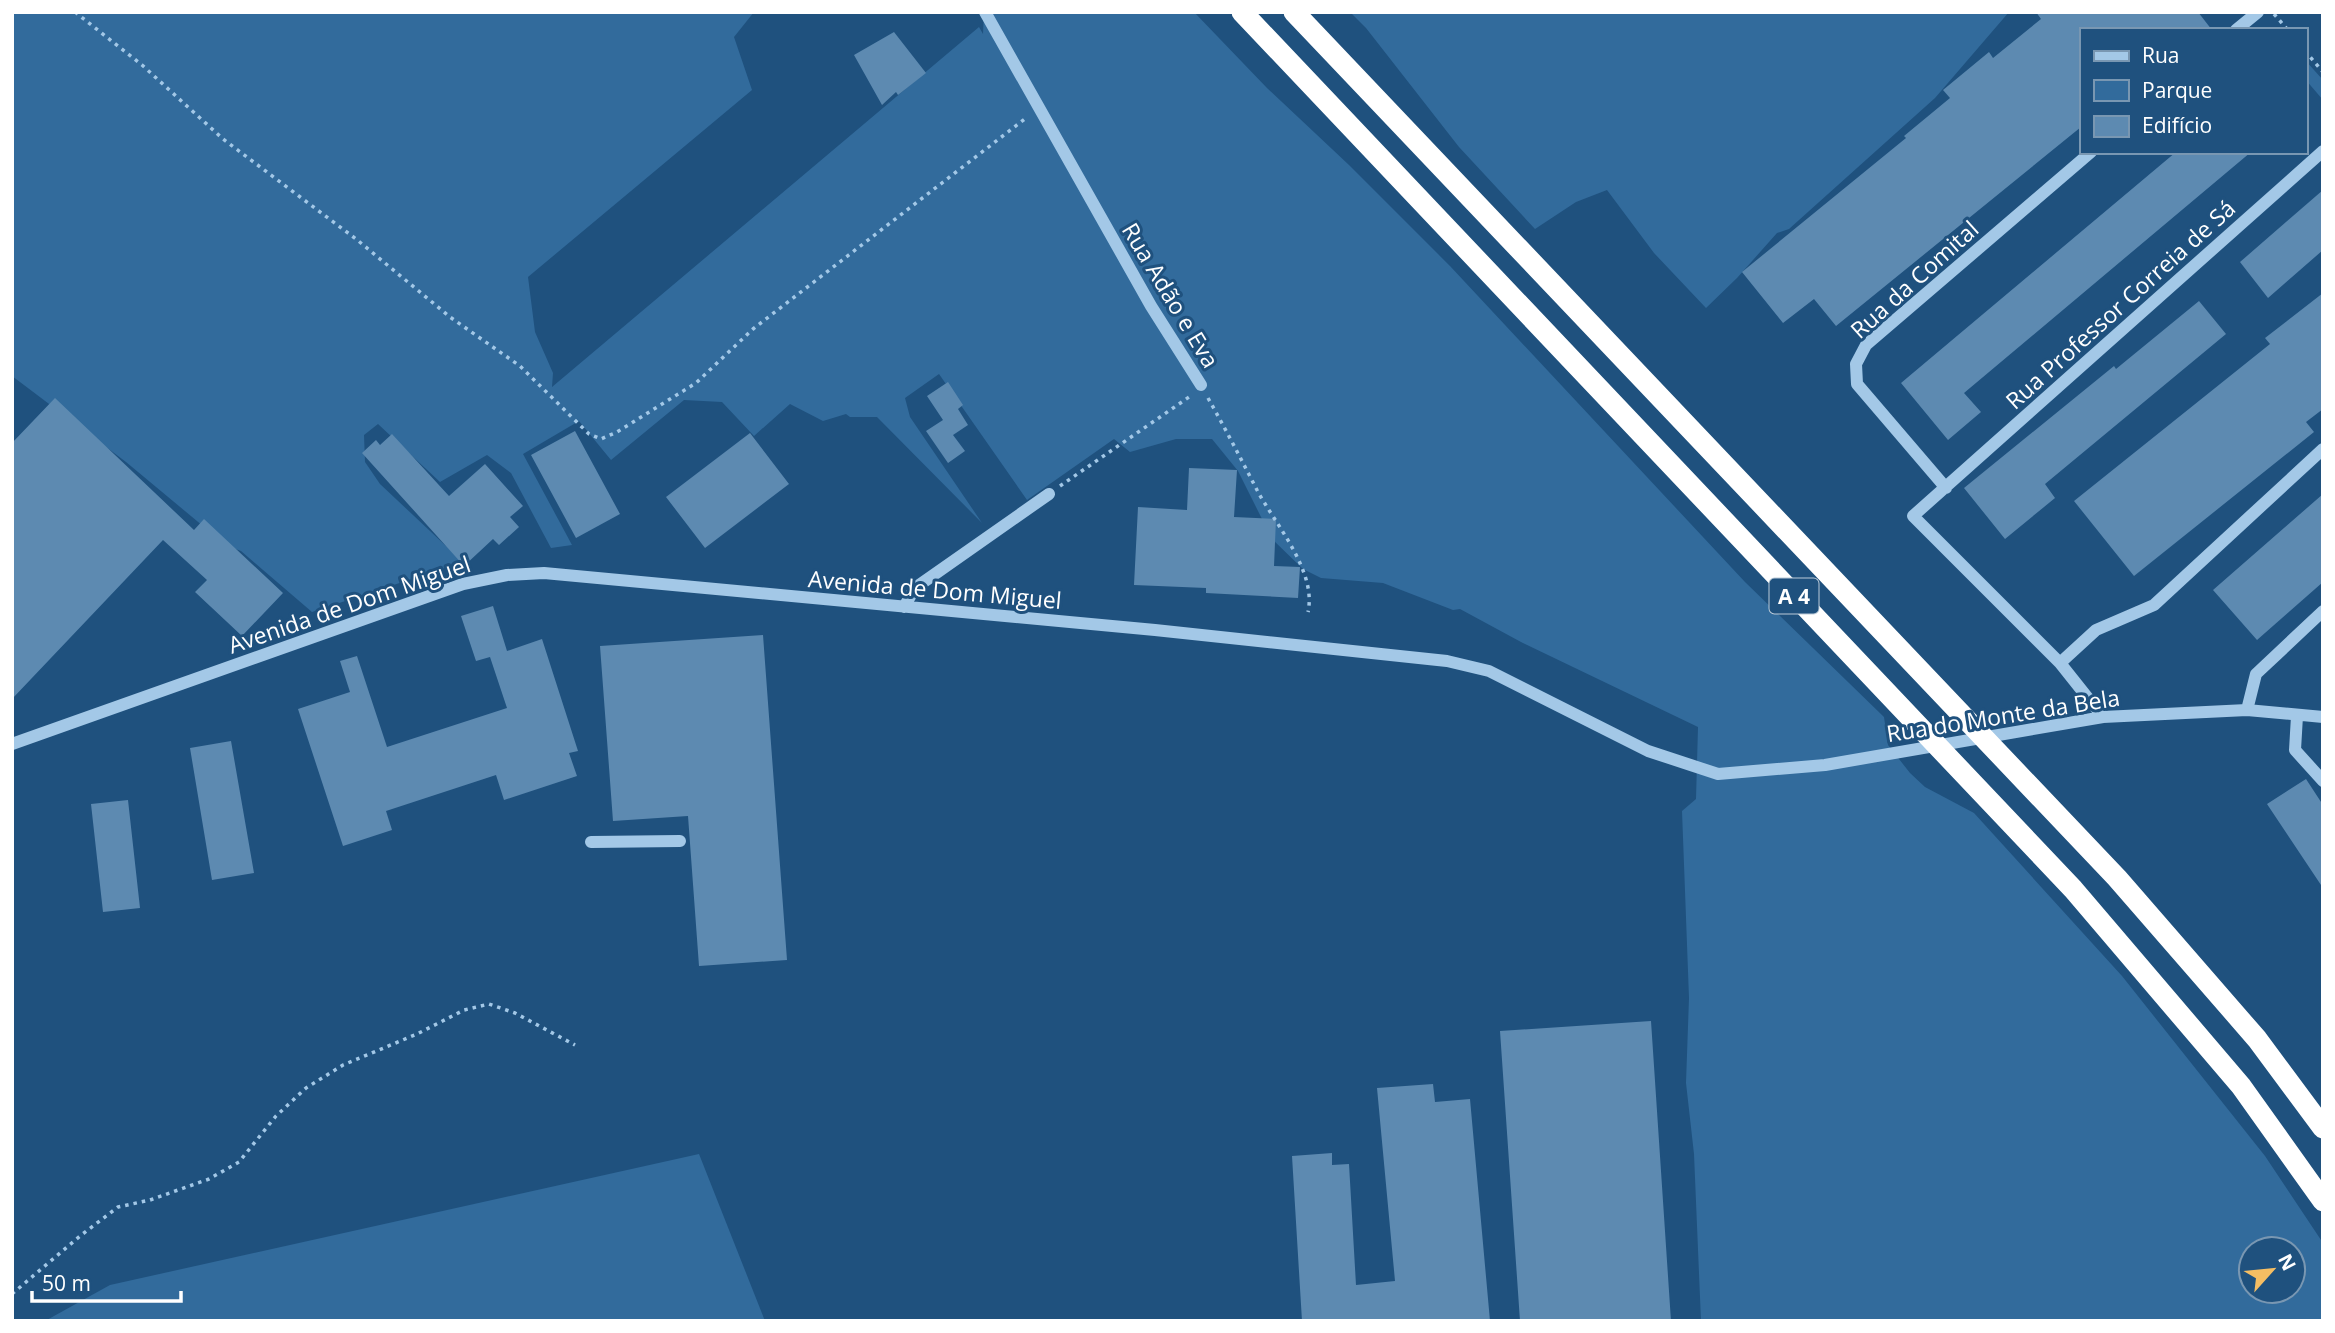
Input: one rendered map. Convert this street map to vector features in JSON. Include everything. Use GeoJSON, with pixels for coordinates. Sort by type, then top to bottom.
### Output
{"type":"FeatureCollection","features":[{"type":"Feature","properties":{"kind":"highway","name":"A 4"},"geometry":{"type":"LineString","coordinates":[[1242,12],[2073,889],[2241,1086],[2323,1201]]}},
{"type":"Feature","properties":{"kind":"highway","name":"A 4"},"geometry":{"type":"LineString","coordinates":[[1294,12],[2117,878],[2257,1039],[2323,1128]]}},
{"type":"Feature","properties":{"kind":"street","name":"Rua Adão e Eva"},"geometry":{"type":"LineString","coordinates":[[985,12],[1151,306],[1201,385]]}},
{"type":"Feature","properties":{"kind":"street"},"geometry":{"type":"LineString","coordinates":[[2238,28],[2258,12]]}},
{"type":"Feature","properties":{"kind":"street","name":"Rua Professor Correia de Sá"},"geometry":{"type":"LineString","coordinates":[[2060,663],[1913,516],[2323,151]]}},
{"type":"Feature","properties":{"kind":"street","name":"Rua da Comital"},"geometry":{"type":"LineString","coordinates":[[1946,488],[1857,384],[1856,364],[1866,345],[2089,154]]}},
{"type":"Feature","properties":{"kind":"street"},"geometry":{"type":"LineString","coordinates":[[2103,717],[2060,663],[2096,630],[2154,605],[2323,449]]}},
{"type":"Feature","properties":{"kind":"street"},"geometry":{"type":"LineString","coordinates":[[904,607],[915,588],[1049,494]]}},
{"type":"Feature","properties":{"kind":"street","name":"Avenida de Dom Miguel"},"geometry":{"type":"LineString","coordinates":[[12,744],[463,584],[507,575],[544,573],[1155,630],[1447,661],[1489,671],[1648,751],[1718,774],[1825,765],[1858,759]]}},
{"type":"Feature","properties":{"kind":"street"},"geometry":{"type":"LineString","coordinates":[[2247,710],[2256,674],[2323,611]]}},
{"type":"Feature","properties":{"kind":"street","name":"Rua do Monte da Bela"},"geometry":{"type":"LineString","coordinates":[[1858,759],[2103,717],[2247,710],[2323,718]]}},
{"type":"Feature","properties":{"kind":"street"},"geometry":{"type":"LineString","coordinates":[[2297,716],[2295,750],[2323,781]]}},
{"type":"Feature","properties":{"kind":"street"},"geometry":{"type":"LineString","coordinates":[[591,842],[680,841]]}},
{"type":"Feature","properties":{"kind":"path"},"geometry":{"type":"LineString","coordinates":[[75,12],[142,65],[223,139],[356,239],[450,317],[520,366],[590,434],[601,439],[696,383],[752,329],[1039,108]]}},
{"type":"Feature","properties":{"kind":"path"},"geometry":{"type":"LineString","coordinates":[[2273,12],[2286,28]]}},
{"type":"Feature","properties":{"kind":"path"},"geometry":{"type":"LineString","coordinates":[[2307,53],[2323,72]]}},
{"type":"Feature","properties":{"kind":"path"},"geometry":{"type":"LineString","coordinates":[[1201,385],[1258,492],[1298,559],[1311,598],[1308,612]]}},
{"type":"Feature","properties":{"kind":"path","name":"Rua Adão e Eva"},"geometry":{"type":"LineString","coordinates":[[1049,494],[1193,395],[1201,385]]}},
{"type":"Feature","properties":{"kind":"path"},"geometry":{"type":"LineString","coordinates":[[12,1294],[80,1236],[118,1208],[209,1179],[239,1162],[276,1116],[306,1088],[334,1071],[464,1010],[489,1004],[515,1013],[575,1045]]}},
{"type":"Feature","properties":{"kind":"green space"},"geometry":{"type":"Polygon","coordinates":[[[12,12],[754,12],[734,37],[752,90],[528,277],[535,332],[553,373],[552,387],[979,27],[983,34],[984,12],[1194,12],[1267,88],[1450,266],[1745,582],[1884,717],[1888,745],[1910,773],[1925,787],[1974,813],[2122,976],[2265,1156],[2323,1243],[2323,1321],[1701,1321],[1694,1154],[1686,1083],[1689,998],[1682,811],[1696,799],[1698,727],[1521,642],[1460,609],[1453,610],[1383,583],[1321,578],[1303,569],[1272,539],[1238,471],[1212,439],[1176,439],[1130,452],[1114,439],[1027,500],[939,374],[905,398],[910,417],[982,523],[877,417],[850,417],[846,414],[823,421],[790,404],[754,436],[722,402],[684,400],[611,460],[579,421],[523,454],[572,545],[551,548],[511,473],[487,455],[440,482],[378,424],[364,435],[365,462],[380,484],[463,562],[312,612],[241,551],[227,546],[126,462],[12,376],[12,12]]]}},
{"type":"Feature","properties":{"kind":"green space"},"geometry":{"type":"Polygon","coordinates":[[[1350,12],[2009,12],[1935,98],[1789,229],[1777,233],[1706,308],[1654,253],[1607,190],[1576,202],[1535,229],[1459,147],[1366,28],[1350,12]]]}},
{"type":"Feature","properties":{"kind":"green space"},"geometry":{"type":"Polygon","coordinates":[[[2307,62],[2323,80],[2323,100],[2307,81],[2307,62]]]}},
{"type":"Feature","properties":{"kind":"green space"},"geometry":{"type":"Polygon","coordinates":[[[699,1154],[765,1321],[45,1321],[110,1285],[699,1154]]]}},
{"type":"Feature","properties":{"kind":"building"},"geometry":{"type":"Polygon","coordinates":[[[2036,12],[2198,12],[2210,28],[2080,28],[2080,128],[1836,326],[1814,299],[1783,323],[1742,272],[1906,138],[1904,136],[1950,98],[1943,90],[1989,52],[1993,58],[2041,19],[2036,12]]]}},
{"type":"Feature","properties":{"kind":"building"},"geometry":{"type":"Polygon","coordinates":[[[894,32],[926,73],[898,95],[896,92],[882,105],[854,55],[894,32]]]}},
{"type":"Feature","properties":{"kind":"building"},"geometry":{"type":"Polygon","coordinates":[[[2174,154],[2249,154],[1964,393],[1981,412],[1948,440],[1901,383],[2174,154]]]}},
{"type":"Feature","properties":{"kind":"building"},"geometry":{"type":"Polygon","coordinates":[[[2323,190],[2323,250],[2268,298],[2240,262],[2323,190]]]}},
{"type":"Feature","properties":{"kind":"building"},"geometry":{"type":"Polygon","coordinates":[[[2323,293],[2323,409],[2306,422],[2314,432],[2134,576],[2074,501],[2270,344],[2265,338],[2323,293]]]}},
{"type":"Feature","properties":{"kind":"building"},"geometry":{"type":"Polygon","coordinates":[[[2199,301],[2226,334],[2045,484],[2055,498],[2005,539],[1964,488],[2199,301]]]}},
{"type":"Feature","properties":{"kind":"building"},"geometry":{"type":"Polygon","coordinates":[[[948,382],[963,405],[958,409],[968,425],[953,435],[965,451],[948,463],[926,431],[943,420],[927,396],[948,382]]]}},
{"type":"Feature","properties":{"kind":"building"},"geometry":{"type":"Polygon","coordinates":[[[55,398],[194,530],[204,519],[283,593],[242,636],[195,592],[207,580],[163,540],[12,699],[12,443],[55,398]]]}},
{"type":"Feature","properties":{"kind":"building"},"geometry":{"type":"Polygon","coordinates":[[[575,431],[620,514],[576,538],[531,455],[575,431]]]}},
{"type":"Feature","properties":{"kind":"building"},"geometry":{"type":"Polygon","coordinates":[[[750,433],[789,484],[705,548],[666,497],[750,433]]]}},
{"type":"Feature","properties":{"kind":"building"},"geometry":{"type":"Polygon","coordinates":[[[392,434],[449,496],[485,464],[523,506],[510,517],[519,527],[499,545],[493,539],[464,566],[362,453],[376,440],[380,445],[392,434]]]}},
{"type":"Feature","properties":{"kind":"building"},"geometry":{"type":"Polygon","coordinates":[[[1189,468],[1237,470],[1234,517],[1276,519],[1274,566],[1300,567],[1298,598],[1206,593],[1206,588],[1134,585],[1138,507],[1187,510],[1189,468]]]}},
{"type":"Feature","properties":{"kind":"building"},"geometry":{"type":"Polygon","coordinates":[[[2323,494],[2323,582],[2257,640],[2213,590],[2323,494]]]}},
{"type":"Feature","properties":{"kind":"building"},"geometry":{"type":"Polygon","coordinates":[[[493,606],[507,651],[542,639],[578,751],[569,753],[577,776],[504,800],[496,775],[386,811],[392,830],[343,846],[298,709],[350,692],[340,661],[357,656],[387,747],[507,708],[490,657],[476,661],[461,616],[493,606]]]}},
{"type":"Feature","properties":{"kind":"building"},"geometry":{"type":"Polygon","coordinates":[[[763,635],[787,960],[699,966],[688,816],[613,821],[600,646],[763,635]]]}},
{"type":"Feature","properties":{"kind":"building"},"geometry":{"type":"Polygon","coordinates":[[[231,741],[254,873],[212,880],[190,748],[231,741]]]}},
{"type":"Feature","properties":{"kind":"building"},"geometry":{"type":"Polygon","coordinates":[[[2306,779],[2323,805],[2323,888],[2267,804],[2306,779]]]}},
{"type":"Feature","properties":{"kind":"building"},"geometry":{"type":"Polygon","coordinates":[[[128,800],[140,908],[103,912],[91,804],[128,800]]]}},
{"type":"Feature","properties":{"kind":"building"},"geometry":{"type":"Polygon","coordinates":[[[1651,1021],[1671,1321],[1520,1321],[1500,1031],[1651,1021]]]}},
{"type":"Feature","properties":{"kind":"building"},"geometry":{"type":"Polygon","coordinates":[[[1433,1084],[1435,1102],[1470,1099],[1490,1321],[1302,1321],[1292,1156],[1332,1153],[1332,1165],[1349,1164],[1356,1285],[1395,1281],[1377,1088],[1433,1084]]]}}]}
